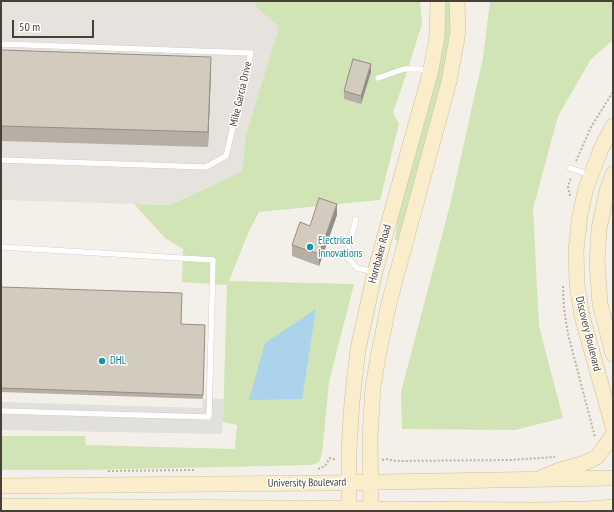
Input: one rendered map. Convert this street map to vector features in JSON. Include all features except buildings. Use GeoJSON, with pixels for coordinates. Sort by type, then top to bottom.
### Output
{"type":"FeatureCollection","features":[{"type":"Feature","properties":{"kind":"main road","name":"Hornbaker Road"},"geometry":{"type":"LineString","coordinates":[[349,510],[348,482],[352,402],[358,349],[375,272],[430,74],[437,37],[438,1]]}},
{"type":"Feature","properties":{"kind":"main road","name":"Hornbaker Road"},"geometry":{"type":"LineString","coordinates":[[371,510],[370,482],[372,407],[379,350],[389,303],[449,82],[458,32],[457,1]]}},
{"type":"Feature","properties":{"kind":"main road","name":"Discovery Boulevard"},"geometry":{"type":"LineString","coordinates":[[613,126],[601,148],[586,188],[580,215],[576,252],[577,284],[582,316],[588,342],[613,427]]}},
{"type":"Feature","properties":{"kind":"main road"},"geometry":{"type":"LineString","coordinates":[[591,176],[612,180]]}},
{"type":"Feature","properties":{"kind":"main road","name":"Discovery Boulevard"},"geometry":{"type":"LineString","coordinates":[[612,180],[599,230],[597,262],[600,304],[613,354]]}},
{"type":"Feature","properties":{"kind":"main road"},"geometry":{"type":"LineString","coordinates":[[536,480],[560,470],[582,464],[596,457],[613,435]]}},
{"type":"Feature","properties":{"kind":"main road","name":"University Boulevard"},"geometry":{"type":"LineString","coordinates":[[1,486],[613,478]]}},
{"type":"Feature","properties":{"kind":"main road"},"geometry":{"type":"LineString","coordinates":[[1,506],[349,510],[536,510],[613,507]]}},
{"type":"Feature","properties":{"kind":"lane","name":"Mike Garcia Drive"},"geometry":{"type":"LineString","coordinates":[[1,44],[251,53],[226,156],[206,167],[1,160]]}},
{"type":"Feature","properties":{"kind":"lane"},"geometry":{"type":"LineString","coordinates":[[378,78],[404,69],[421,69],[430,74]]}},
{"type":"Feature","properties":{"kind":"lane"},"geometry":{"type":"LineString","coordinates":[[570,168],[591,176]]}},
{"type":"Feature","properties":{"kind":"lane"},"geometry":{"type":"LineString","coordinates":[[356,219],[346,256],[357,268],[375,272]]}},
{"type":"Feature","properties":{"kind":"lane"},"geometry":{"type":"LineString","coordinates":[[1,247],[213,260],[209,417],[1,411]]}},
{"type":"Feature","properties":{"kind":"path"},"geometry":{"type":"LineString","coordinates":[[577,158],[597,115],[613,92]]}},
{"type":"Feature","properties":{"kind":"path"},"geometry":{"type":"LineString","coordinates":[[385,460],[510,460],[556,457]]}},
{"type":"Feature","properties":{"kind":"path"},"geometry":{"type":"LineString","coordinates":[[316,470],[325,466],[330,458],[335,460]]}},
{"type":"Feature","properties":{"kind":"path"},"geometry":{"type":"LineString","coordinates":[[108,471],[201,470]]}},
{"type":"Feature","properties":{"kind":"shaded area"},"geometry":{"type":"Polygon","coordinates":[[[1,1],[255,1],[256,7],[279,27],[246,134],[242,171],[171,205],[1,200],[1,1]]]}},
{"type":"Feature","properties":{"kind":"shaded area"},"geometry":{"type":"Polygon","coordinates":[[[203,399],[224,399],[222,434],[1,430],[1,402],[202,408],[203,399]]]}},
{"type":"Feature","properties":{"kind":"green space"},"geometry":{"type":"Polygon","coordinates":[[[255,1],[420,1],[422,24],[393,112],[399,124],[380,200],[259,212],[249,231],[229,281],[354,284],[329,382],[322,454],[319,462],[311,465],[83,470],[1,470],[1,436],[85,436],[86,445],[235,449],[237,425],[223,422],[227,285],[182,282],[183,249],[165,238],[134,204],[171,205],[242,171],[246,134],[279,27],[256,7],[255,1]]]}},
{"type":"Feature","properties":{"kind":"green space"},"geometry":{"type":"Polygon","coordinates":[[[444,1],[453,1],[451,35],[447,62],[398,241],[395,240],[399,211],[444,1]]]}},
{"type":"Feature","properties":{"kind":"green space"},"geometry":{"type":"Polygon","coordinates":[[[490,1],[613,1],[613,40],[591,59],[558,116],[533,209],[539,326],[563,418],[515,430],[402,429],[401,392],[451,201],[483,58],[490,1]]]}},
{"type":"Feature","properties":{"kind":"water"},"geometry":{"type":"Polygon","coordinates":[[[316,309],[302,399],[249,400],[265,343],[316,309]]]}},
{"type":"Feature","properties":{"kind":"place","name":"Electrical Innovations"},"geometry":{"type":"Point","coordinates":[310,247]}},
{"type":"Feature","properties":{"kind":"place","name":"DHL"},"geometry":{"type":"Point","coordinates":[102,361]}}]}
